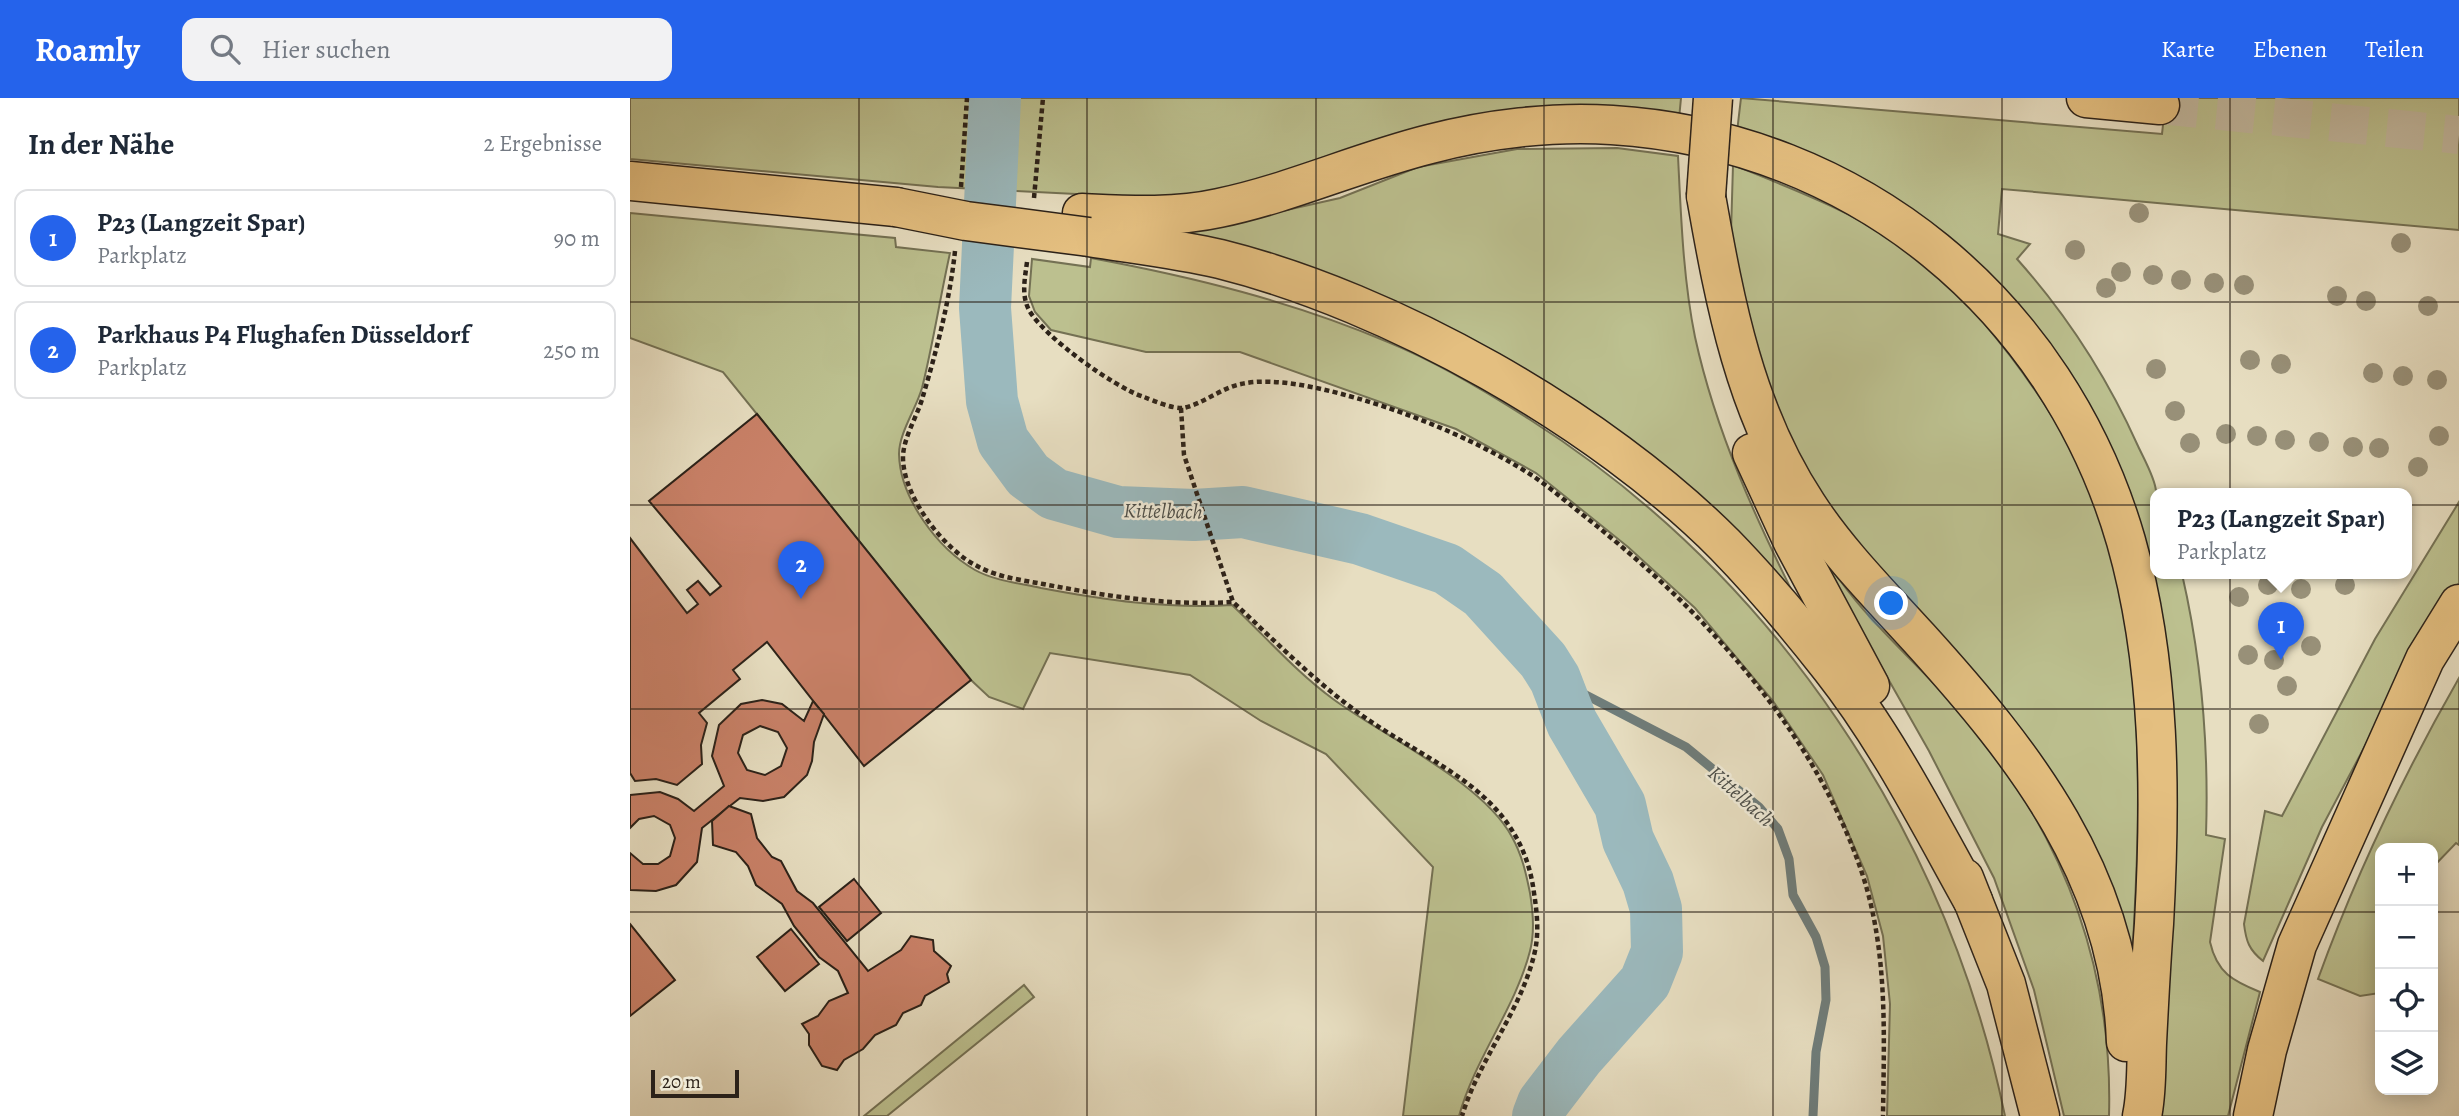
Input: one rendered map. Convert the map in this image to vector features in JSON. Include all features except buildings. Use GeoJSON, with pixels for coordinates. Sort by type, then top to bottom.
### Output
{"type":"FeatureCollection","features":[{"type":"Feature","properties":{"kind":"highway"},"geometry":{"type":"LineString","coordinates":[[1713,98],[1706,196],[1704,289],[1719,360],[1739,423],[1793,542],[1849,650],[1929,786],[2006,985],[2040,1116]]}},
{"type":"Feature","properties":{"kind":"highway"},"geometry":{"type":"LineString","coordinates":[[2086,98],[2160,105]]}},
{"type":"Feature","properties":{"kind":"highway"},"geometry":{"type":"LineString","coordinates":[[630,181],[897,207],[966,221],[1085,225],[1140,216],[1215,209],[1317,182],[1430,144],[1522,128],[1610,125],[1692,135],[1784,161],[1870,204],[1946,259],[1997,307],[2035,353],[2062,395],[2111,498],[2126,543],[2151,668],[2155,730],[2158,851],[2141,1116]]}},
{"type":"Feature","properties":{"kind":"highway"},"geometry":{"type":"LineString","coordinates":[[1706,196],[1725,307],[1745,378],[1771,439],[1807,505],[1869,583],[1973,697],[2025,762],[2062,822],[2095,890],[2115,949],[2124,1000],[2129,1116]]}},
{"type":"Feature","properties":{"kind":"highway"},"geometry":{"type":"LineString","coordinates":[[1085,225],[1220,259],[1379,315],[1475,362],[1568,419],[1654,482],[1725,545],[1832,669],[1894,760],[1973,901]]}},
{"type":"Feature","properties":{"kind":"highway"},"geometry":{"type":"LineString","coordinates":[[2253,1116],[2267,1050],[2297,945],[2426,659],[2459,604]]}},
{"type":"Feature","properties":{"kind":"highway"},"geometry":{"type":"LineString","coordinates":[[2399,720],[2459,648]]}},
{"type":"Feature","properties":{"kind":"path"},"geometry":{"type":"LineString","coordinates":[[1033,208],[1043,98]]}},
{"type":"Feature","properties":{"kind":"path"},"geometry":{"type":"LineString","coordinates":[[1028,249],[1024,297],[1030,311],[1047,332],[1088,365],[1138,396],[1181,408],[1242,383],[1304,384],[1367,401],[1453,434],[1533,476],[1626,549],[1692,611],[1769,703],[1818,776],[1863,876],[1878,937],[1885,1004],[1883,1116]]}},
{"type":"Feature","properties":{"kind":"path"},"geometry":{"type":"LineString","coordinates":[[953,277],[923,396],[904,447],[907,485],[923,515],[954,549],[976,566],[1002,576],[1109,597],[1201,604],[1233,602]]}},
{"type":"Feature","properties":{"kind":"path"},"geometry":{"type":"LineString","coordinates":[[1181,408],[1184,455],[1233,602],[1322,685],[1362,716],[1462,778],[1495,806],[1514,833],[1529,864],[1537,916],[1535,951],[1516,999],[1469,1090],[1462,1116]]}},
{"type":"Feature","properties":{"kind":"green space"},"geometry":{"type":"Polygon","coordinates":[[[630,98],[1681,98],[1679,119],[1289,177],[1176,199],[938,187],[630,159],[630,98]]]}},
{"type":"Feature","properties":{"kind":"green space"},"geometry":{"type":"Polygon","coordinates":[[[1741,98],[2162,134],[2166,98],[2459,98],[2459,230],[2002,189],[1998,234],[2030,244],[2017,259],[2070,325],[2100,372],[2151,474],[2155,488],[2150,488],[2150,579],[2183,579],[2195,639],[2203,703],[2206,835],[2225,839],[2210,942],[2222,969],[2234,980],[2260,992],[2228,1116],[2150,1116],[2164,704],[2045,349],[1737,132],[1741,98]]]}},
{"type":"Feature","properties":{"kind":"green space"},"geometry":{"type":"Polygon","coordinates":[[[1617,148],[1678,156],[1688,292],[1704,373],[1739,476],[1801,609],[1566,400],[1151,235],[1224,224],[1340,198],[1418,167],[1517,149],[1617,148]]]}},
{"type":"Feature","properties":{"kind":"green space"},"geometry":{"type":"Polygon","coordinates":[[[1733,165],[1852,216],[1897,242],[1944,279],[1990,330],[2032,385],[2076,458],[2105,534],[2121,596],[2131,659],[2138,789],[2131,981],[2111,912],[1858,554],[1778,433],[1730,267],[1733,165]]]}},
{"type":"Feature","properties":{"kind":"green space"},"geometry":{"type":"Polygon","coordinates":[[[630,213],[895,238],[896,247],[950,253],[922,388],[902,438],[899,454],[901,471],[913,504],[947,549],[983,574],[1041,588],[1136,602],[1184,606],[1232,605],[1319,688],[1456,779],[1498,817],[1512,837],[1523,864],[1531,900],[1533,936],[1515,993],[1475,1074],[1459,1116],[1403,1116],[1433,867],[1326,754],[1261,721],[1190,675],[1050,653],[1023,709],[989,697],[971,680],[723,372],[630,338],[630,213]]]}},
{"type":"Feature","properties":{"kind":"green space"},"geometry":{"type":"Polygon","coordinates":[[[1091,258],[1167,273],[1278,302],[1352,327],[1424,358],[1529,419],[1618,482],[1699,554],[1772,633],[1837,720],[1893,812],[1940,909],[1978,1011],[2005,1116],[1887,1116],[1890,1004],[1883,936],[1867,876],[1823,775],[1773,701],[1695,608],[1628,547],[1536,473],[1456,429],[1240,352],[1146,352],[1051,330],[1035,312],[1029,296],[1032,259],[1090,267],[1091,258]]]}},
{"type":"Feature","properties":{"kind":"green space"},"geometry":{"type":"Polygon","coordinates":[[[2459,502],[2459,583],[2384,710],[2322,827],[2263,961],[2249,945],[2244,924],[2265,811],[2282,816],[2375,639],[2459,502]]]}},
{"type":"Feature","properties":{"kind":"green space"},"geometry":{"type":"Polygon","coordinates":[[[1798,520],[1861,607],[1982,738],[2039,824],[2080,916],[2094,964],[2103,1013],[2109,1116],[2064,1116],[2034,990],[1994,878],[1929,751],[1798,520]]]}},
{"type":"Feature","properties":{"kind":"green space"},"geometry":{"type":"Polygon","coordinates":[[[2459,678],[2459,845],[2456,843],[2438,862],[2438,843],[2375,843],[2375,994],[2360,996],[2318,979],[2348,901],[2382,825],[2459,678]]]}},
{"type":"Feature","properties":{"kind":"green space"},"geometry":{"type":"Polygon","coordinates":[[[1024,985],[1034,997],[887,1116],[864,1116],[1024,985]]]}},
{"type":"Feature","properties":{"kind":"waterway","name":"Kittelbach"},"geometry":{"type":"LineString","coordinates":[[995,98],[985,308],[992,401],[1003,441],[1028,475],[1054,494],[1118,512],[1194,515],[1243,512],[1360,539],[1447,569],[1483,594],[1543,660],[1555,679],[1572,723],[1620,805],[1628,840],[1648,882],[1656,909],[1657,952],[1645,982],[1579,1056],[1543,1103],[1538,1116]]}},
{"type":"Feature","properties":{"kind":"waterway","name":"Kittelbach"},"geometry":{"type":"LineString","coordinates":[[1555,679],[1686,747],[1759,807],[1778,829],[1789,859],[1793,895],[1816,937],[1825,967],[1826,1000],[1816,1052],[1813,1116]]}},
{"type":"Feature","properties":{"kind":"tunnel"},"geometry":{"type":"LineString","coordinates":[[2160,105],[2459,135]]}},
{"type":"Feature","properties":{"kind":"place","name":"Parkhaus P4 Flughafen Düsseldorf"},"geometry":{"type":"Point","coordinates":[801,599]}},
{"type":"Feature","properties":{"kind":"place","name":"P23 (Langzeit Spar)"},"geometry":{"type":"Point","coordinates":[2281,660]}}]}
